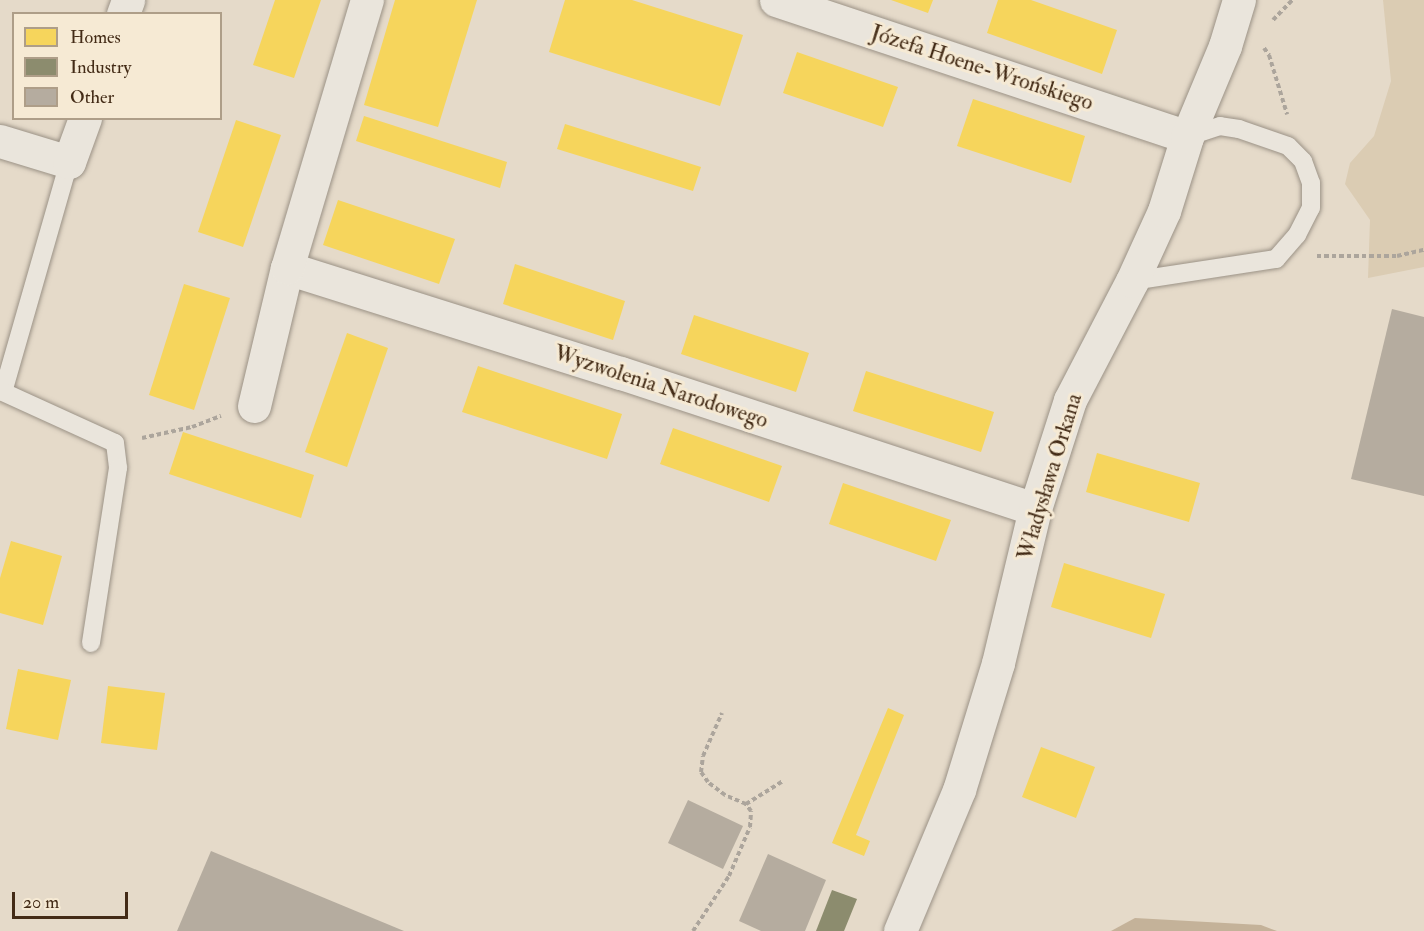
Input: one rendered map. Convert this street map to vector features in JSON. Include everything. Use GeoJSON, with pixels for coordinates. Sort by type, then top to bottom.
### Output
{"type":"FeatureCollection","features":[{"type":"Feature","properties":{"kind":"street"},"geometry":{"type":"LineString","coordinates":[[254,406],[287,268],[367,0]]}},
{"type":"Feature","properties":{"kind":"street","name":"Józefa Hoene-Wrońskiego"},"geometry":{"type":"LineString","coordinates":[[776,0],[1187,137]]}},
{"type":"Feature","properties":{"kind":"street","name":"Władysława Orkana"},"geometry":{"type":"LineString","coordinates":[[900,931],[959,789],[998,663],[1035,509],[1071,400],[1132,281],[1164,211],[1187,137],[1225,46],[1239,2]]}},
{"type":"Feature","properties":{"kind":"street"},"geometry":{"type":"LineString","coordinates":[[0,141],[69,162],[84,120]]}},
{"type":"Feature","properties":{"kind":"street","name":"Wyzwolenia Narodowego"},"geometry":{"type":"LineString","coordinates":[[287,268],[610,370],[1035,509]]}},
{"type":"Feature","properties":{"kind":"lane"},"geometry":{"type":"LineString","coordinates":[[1132,281],[1276,259],[1297,235],[1311,208],[1311,183],[1303,161],[1288,146],[1239,129],[1220,126],[1187,137]]}},
{"type":"Feature","properties":{"kind":"lane"},"geometry":{"type":"LineString","coordinates":[[69,162],[3,392],[115,443],[118,468],[91,643]]}},
{"type":"Feature","properties":{"kind":"path"},"geometry":{"type":"LineString","coordinates":[[1239,2],[1250,17],[1257,38],[1269,55],[1292,130],[1288,146]]}},
{"type":"Feature","properties":{"kind":"path"},"geometry":{"type":"LineString","coordinates":[[1276,259],[1354,255],[1397,256],[1424,250]]}},
{"type":"Feature","properties":{"kind":"path"},"geometry":{"type":"LineString","coordinates":[[115,443],[192,426],[254,406]]}},
{"type":"Feature","properties":{"kind":"path"},"geometry":{"type":"LineString","coordinates":[[693,931],[729,876],[750,827],[752,811],[746,804],[716,789],[708,783],[701,772],[703,756],[722,713]]}},
{"type":"Feature","properties":{"kind":"path"},"geometry":{"type":"LineString","coordinates":[[746,804],[783,781]]}},
{"type":"Feature","properties":{"kind":"shaded area"},"geometry":{"type":"Polygon","coordinates":[[[1383,0],[1424,0],[1424,267],[1368,278],[1370,220],[1345,184],[1350,163],[1374,136],[1391,81],[1383,0]]]}},
{"type":"Feature","properties":{"kind":"shaded area"},"geometry":{"type":"Polygon","coordinates":[[[1135,918],[1261,925],[1277,931],[1111,931],[1135,918]]]}},
{"type":"Feature","properties":{"kind":"building: Homes"},"geometry":{"type":"Polygon","coordinates":[[[275,0],[321,0],[294,78],[253,65],[275,0]]]}},
{"type":"Feature","properties":{"kind":"building: Homes"},"geometry":{"type":"Polygon","coordinates":[[[395,0],[477,0],[438,127],[364,105],[395,0]]]}},
{"type":"Feature","properties":{"kind":"building: Homes"},"geometry":{"type":"Polygon","coordinates":[[[565,0],[632,0],[743,35],[720,106],[549,52],[565,0]]]}},
{"type":"Feature","properties":{"kind":"building: Homes"},"geometry":{"type":"Polygon","coordinates":[[[891,0],[933,0],[928,13],[891,0]]]}},
{"type":"Feature","properties":{"kind":"building: Homes"},"geometry":{"type":"Polygon","coordinates":[[[998,0],[1031,0],[1117,30],[1102,74],[987,33],[998,0]]]}},
{"type":"Feature","properties":{"kind":"building: Homes"},"geometry":{"type":"Polygon","coordinates":[[[797,52],[898,87],[883,127],[783,93],[797,52]]]}},
{"type":"Feature","properties":{"kind":"building: Homes"},"geometry":{"type":"Polygon","coordinates":[[[973,99],[1085,136],[1071,183],[957,146],[973,99]]]}},
{"type":"Feature","properties":{"kind":"building: Homes"},"geometry":{"type":"Polygon","coordinates":[[[364,116],[507,162],[500,188],[356,141],[364,116]]]}},
{"type":"Feature","properties":{"kind":"building: Homes"},"geometry":{"type":"Polygon","coordinates":[[[236,120],[281,135],[243,247],[198,232],[236,120]]]}},
{"type":"Feature","properties":{"kind":"building: Homes"},"geometry":{"type":"Polygon","coordinates":[[[565,124],[701,167],[693,191],[557,149],[565,124]]]}},
{"type":"Feature","properties":{"kind":"building: Homes"},"geometry":{"type":"Polygon","coordinates":[[[338,200],[455,239],[439,284],[323,245],[338,200]]]}},
{"type":"Feature","properties":{"kind":"building: Homes"},"geometry":{"type":"Polygon","coordinates":[[[515,264],[625,301],[613,340],[503,304],[515,264]]]}},
{"type":"Feature","properties":{"kind":"building: Homes"},"geometry":{"type":"Polygon","coordinates":[[[184,284],[230,298],[194,410],[149,395],[184,284]]]}},
{"type":"Feature","properties":{"kind":"building: Homes"},"geometry":{"type":"Polygon","coordinates":[[[694,315],[809,353],[796,392],[681,354],[694,315]]]}},
{"type":"Feature","properties":{"kind":"building: Homes"},"geometry":{"type":"Polygon","coordinates":[[[347,333],[388,348],[347,467],[305,452],[347,333]]]}},
{"type":"Feature","properties":{"kind":"building: Homes"},"geometry":{"type":"Polygon","coordinates":[[[478,366],[622,414],[607,459],[462,412],[478,366]]]}},
{"type":"Feature","properties":{"kind":"building: Homes"},"geometry":{"type":"Polygon","coordinates":[[[866,371],[994,412],[981,452],[853,411],[866,371]]]}},
{"type":"Feature","properties":{"kind":"building: Homes"},"geometry":{"type":"Polygon","coordinates":[[[673,428],[782,466],[769,502],[660,464],[673,428]]]}},
{"type":"Feature","properties":{"kind":"building: Homes"},"geometry":{"type":"Polygon","coordinates":[[[183,432],[314,475],[301,518],[169,474],[183,432]]]}},
{"type":"Feature","properties":{"kind":"building: Homes"},"geometry":{"type":"Polygon","coordinates":[[[1097,453],[1200,483],[1189,522],[1086,492],[1097,453]]]}},
{"type":"Feature","properties":{"kind":"building: Homes"},"geometry":{"type":"Polygon","coordinates":[[[843,483],[951,520],[936,561],[829,524],[843,483]]]}},
{"type":"Feature","properties":{"kind":"building: Homes"},"geometry":{"type":"Polygon","coordinates":[[[11,541],[62,556],[43,625],[0,613],[0,578],[11,541]]]}},
{"type":"Feature","properties":{"kind":"building: Homes"},"geometry":{"type":"Polygon","coordinates":[[[1064,563],[1165,594],[1151,638],[1051,607],[1064,563]]]}},
{"type":"Feature","properties":{"kind":"building: Homes"},"geometry":{"type":"Polygon","coordinates":[[[18,669],[71,680],[58,740],[6,729],[18,669]]]}},
{"type":"Feature","properties":{"kind":"building: Homes"},"geometry":{"type":"Polygon","coordinates":[[[108,686],[165,693],[157,750],[101,743],[108,686]]]}},
{"type":"Feature","properties":{"kind":"building: Homes"},"geometry":{"type":"Polygon","coordinates":[[[888,708],[904,715],[856,835],[870,841],[864,856],[832,843],[888,708]]]}},
{"type":"Feature","properties":{"kind":"building: Homes"},"geometry":{"type":"Polygon","coordinates":[[[1041,747],[1095,767],[1076,818],[1022,797],[1041,747]]]}},
{"type":"Feature","properties":{"kind":"building: Industry"},"geometry":{"type":"Polygon","coordinates":[[[832,890],[857,899],[844,931],[816,931],[832,890]]]}},
{"type":"Feature","properties":{"kind":"building: Other"},"geometry":{"type":"Polygon","coordinates":[[[1392,309],[1424,317],[1424,496],[1351,479],[1392,309]]]}},
{"type":"Feature","properties":{"kind":"building: Other"},"geometry":{"type":"Polygon","coordinates":[[[688,800],[743,826],[723,869],[668,843],[688,800]]]}},
{"type":"Feature","properties":{"kind":"building: Other"},"geometry":{"type":"Polygon","coordinates":[[[211,851],[404,931],[177,931],[211,851]]]}},
{"type":"Feature","properties":{"kind":"building: Other"},"geometry":{"type":"Polygon","coordinates":[[[768,854],[826,880],[805,931],[761,931],[739,921],[768,854]]]}}]}
